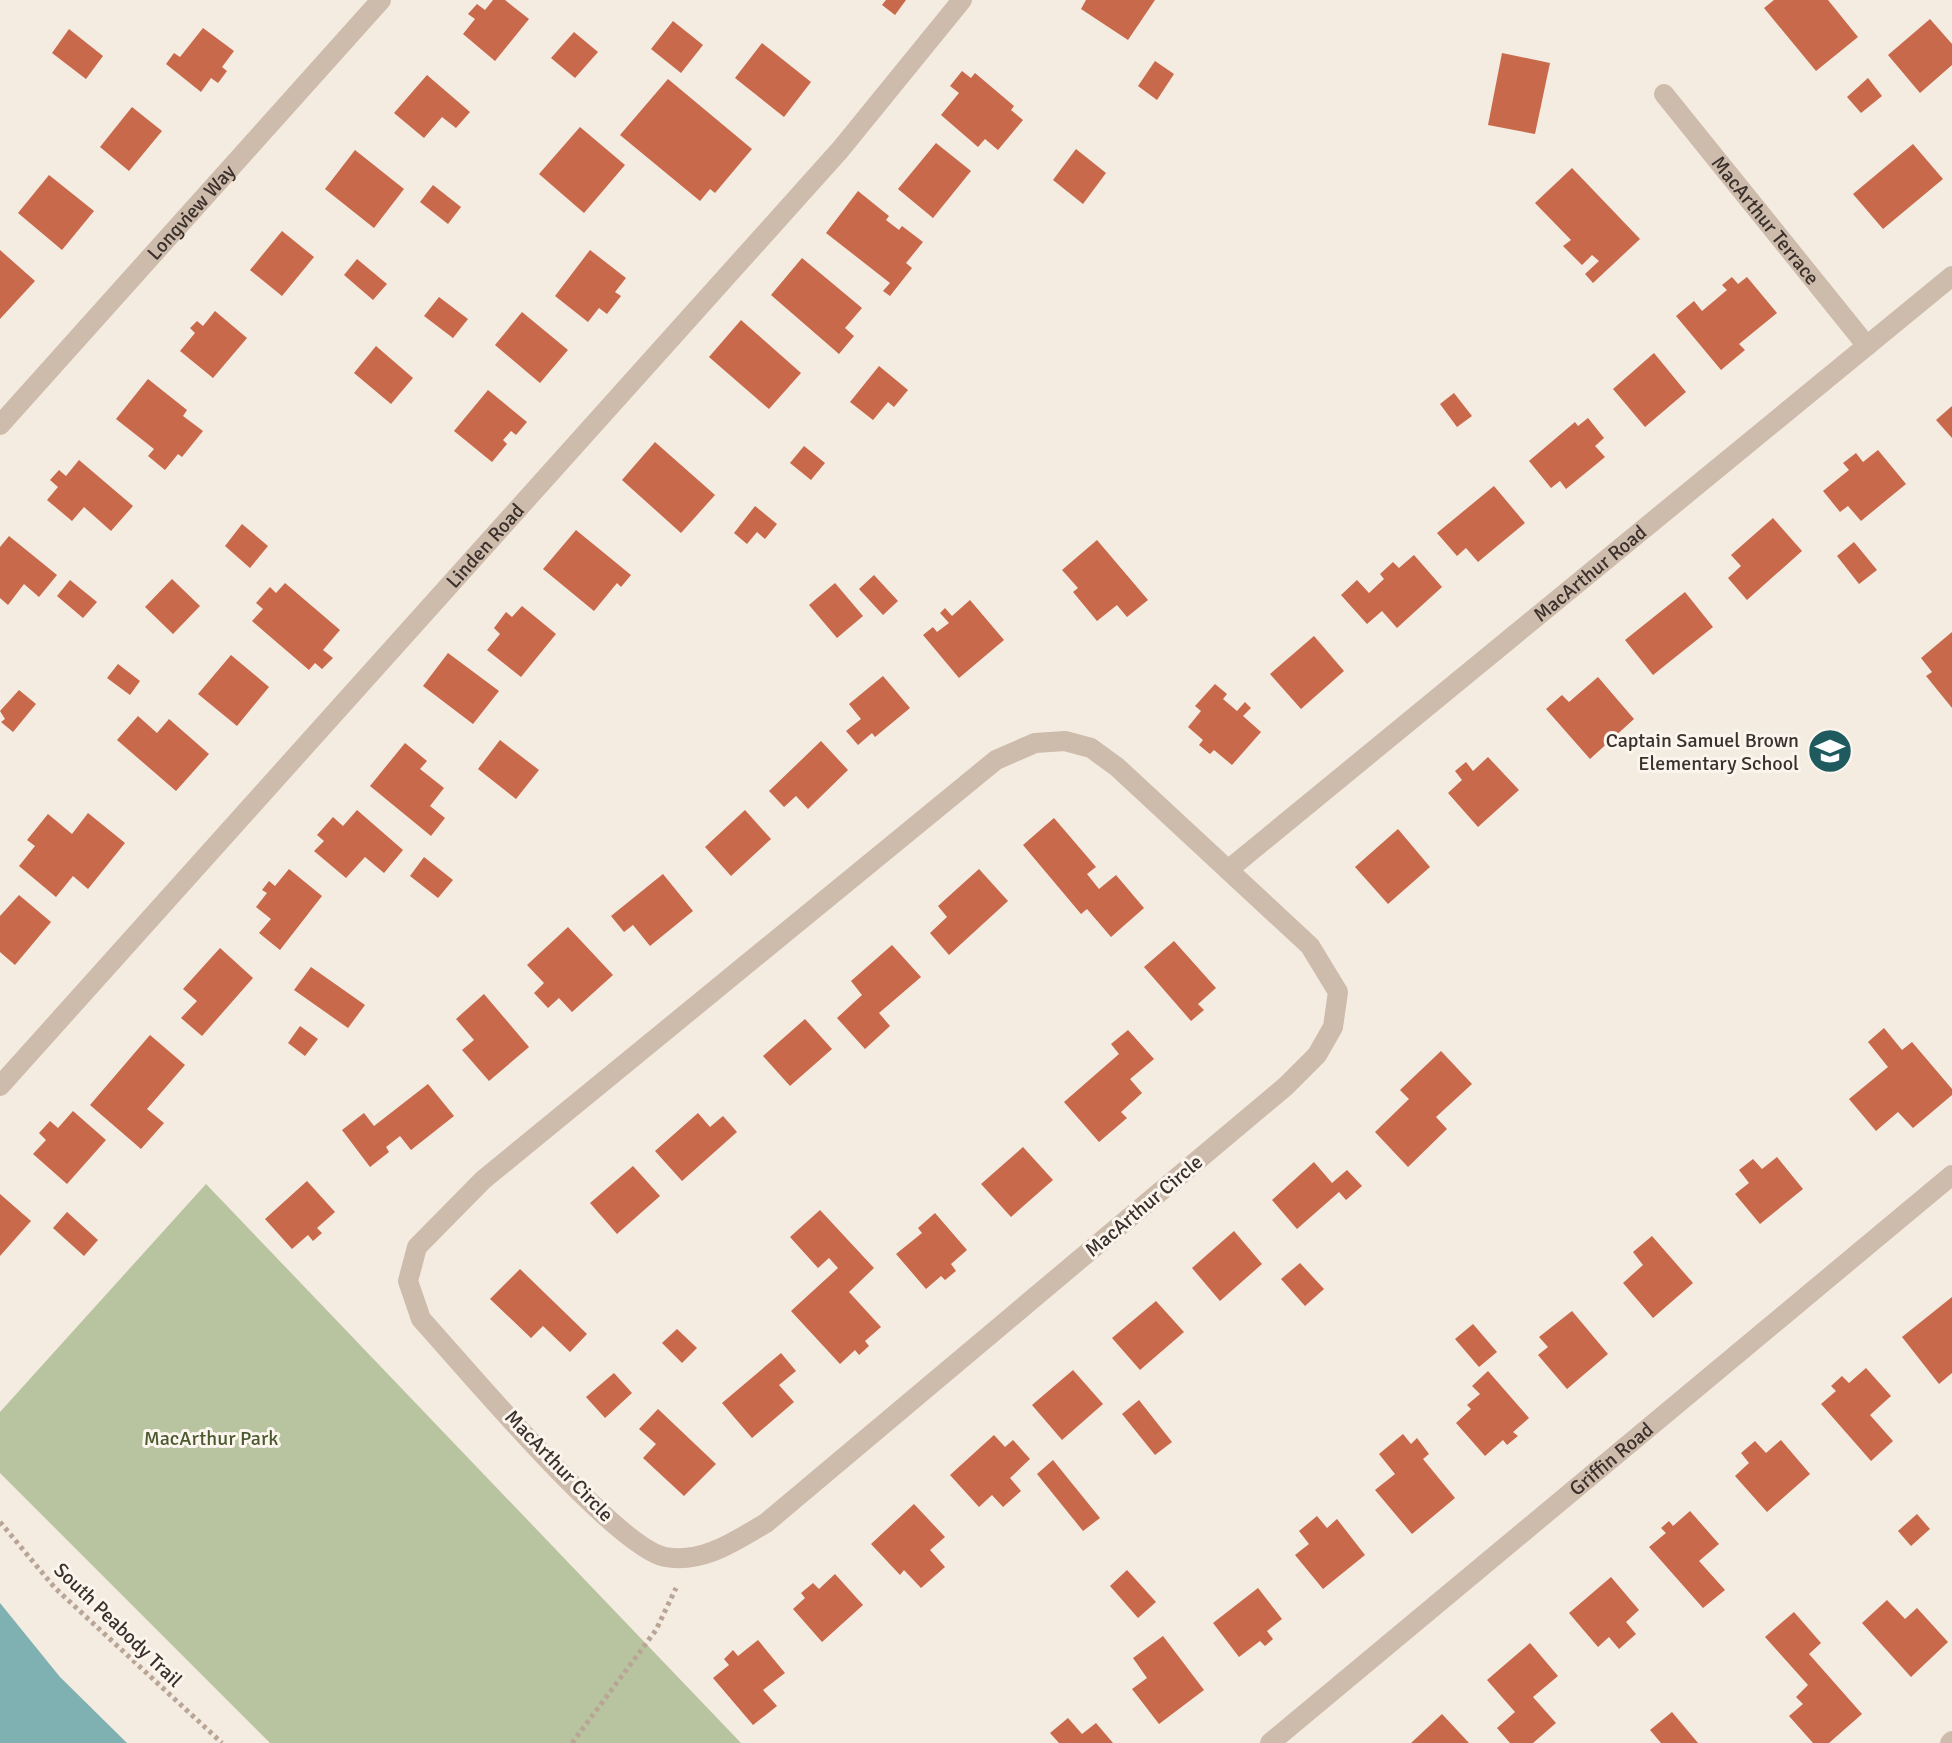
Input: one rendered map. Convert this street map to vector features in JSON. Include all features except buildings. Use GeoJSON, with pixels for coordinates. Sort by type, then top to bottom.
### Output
{"type":"FeatureCollection","features":[{"type":"Feature","properties":{"kind":"street","name":"Longview Way"},"geometry":{"type":"LineString","coordinates":[[0,425],[381,0]]}},
{"type":"Feature","properties":{"kind":"street","name":"Linden Road"},"geometry":{"type":"LineString","coordinates":[[0,1086],[840,150],[962,0]]}},
{"type":"Feature","properties":{"kind":"street","name":"MacArthur Terrace"},"geometry":{"type":"LineString","coordinates":[[1664,94],[1867,346]]}},
{"type":"Feature","properties":{"kind":"street","name":"MacArthur Road"},"geometry":{"type":"LineString","coordinates":[[1228,870],[1952,276]]}},
{"type":"Feature","properties":{"kind":"street","name":"MacArthur Circle"},"geometry":{"type":"LineString","coordinates":[[1065,741],[1091,748],[1117,767],[1310,946],[1338,992],[1333,1027],[1317,1055],[1250,1117],[766,1523],[725,1548],[690,1558],[662,1556],[629,1538],[594,1507],[421,1319],[408,1281],[417,1247],[483,1180],[996,760],[1035,743],[1065,741]]}},
{"type":"Feature","properties":{"kind":"street","name":"Griffin Road"},"geometry":{"type":"LineString","coordinates":[[1270,1743],[1952,1175]]}},
{"type":"Feature","properties":{"kind":"path","name":"South Peabody Trail"},"geometry":{"type":"LineString","coordinates":[[0,1522],[55,1588],[222,1743]]}},
{"type":"Feature","properties":{"kind":"path"},"geometry":{"type":"LineString","coordinates":[[572,1743],[656,1630],[690,1558]]}},
{"type":"Feature","properties":{"kind":"green space","name":"MacArthur Park"},"geometry":{"type":"Polygon","coordinates":[[[206,1184],[741,1743],[270,1743],[0,1473],[0,1412],[206,1184]]]}},
{"type":"Feature","properties":{"kind":"water"},"geometry":{"type":"Polygon","coordinates":[[[0,1603],[60,1677],[127,1743],[0,1743],[0,1603]]]}},
{"type":"Feature","properties":{"kind":"place","name":"Captain Samuel Brown Elementary School"},"geometry":{"type":"Point","coordinates":[1830,751]}}]}
